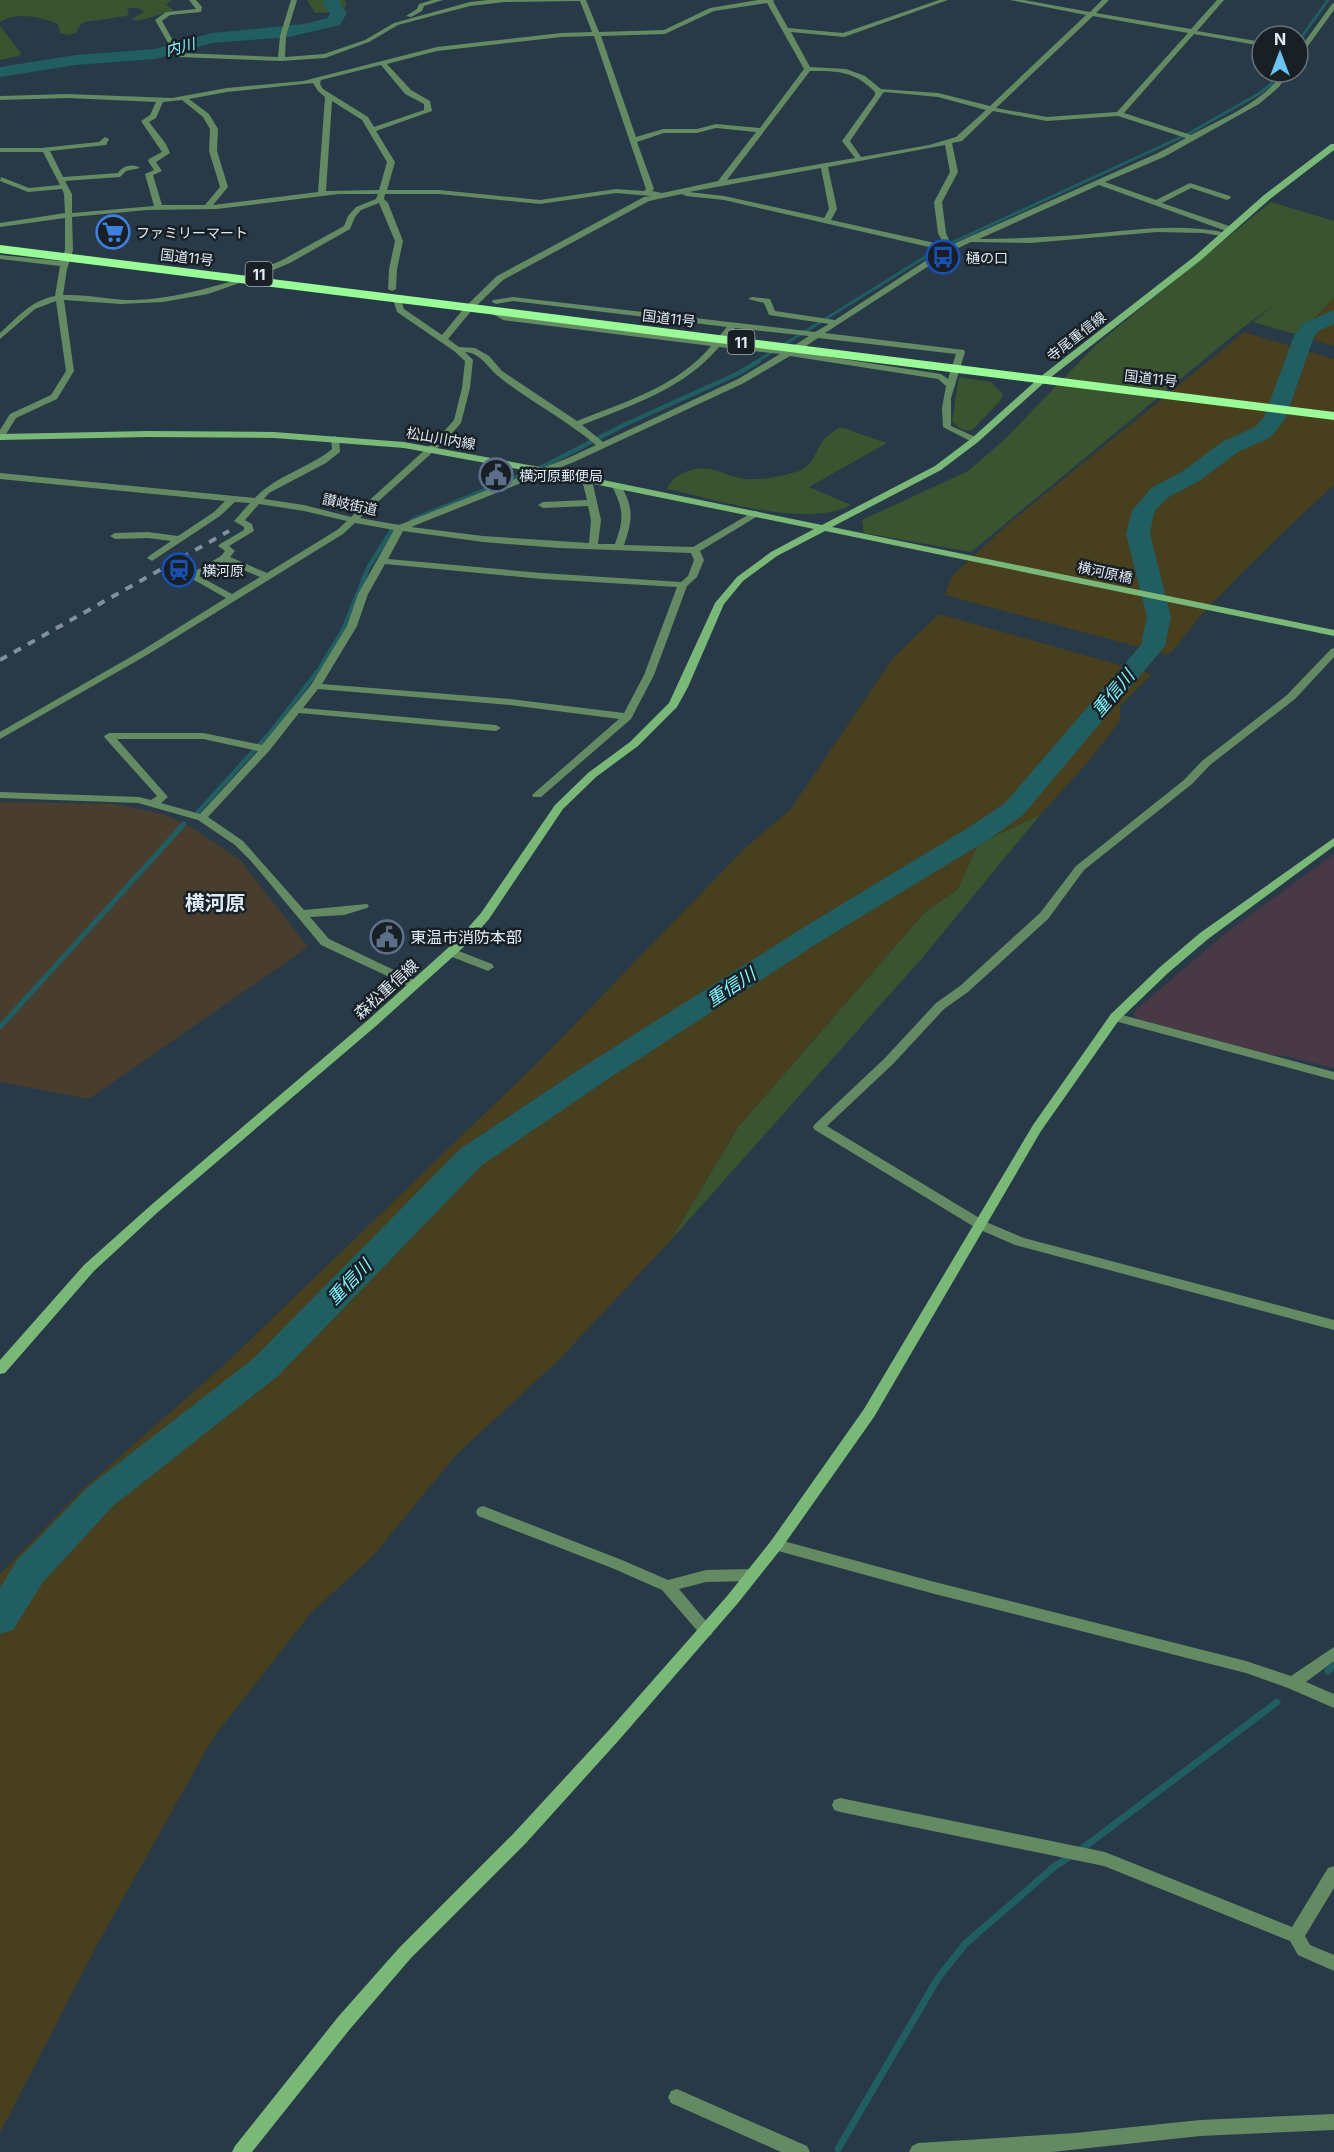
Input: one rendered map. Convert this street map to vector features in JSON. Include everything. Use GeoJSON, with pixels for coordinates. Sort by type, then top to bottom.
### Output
{"type":"FeatureCollection","features":[{"type":"Feature","properties":{"kind":"highway","name":"国道11号"},"geometry":{"type":"LineString","coordinates":[[0,242],[67,257]]}},
{"type":"Feature","properties":{"kind":"highway","name":"国道11号"},"geometry":{"type":"LineString","coordinates":[[0,249],[252,276],[1048,375],[1334,416]]}},
{"type":"Feature","properties":{"kind":"highway","name":"国道11号"},"geometry":{"type":"LineString","coordinates":[[1075,379],[1334,407]]}},
{"type":"Feature","properties":{"kind":"main road","name":"寺尾重信線"},"geometry":{"type":"LineString","coordinates":[[824,529],[938,468],[975,440],[1048,375],[1198,258],[1267,197],[1334,146]]}},
{"type":"Feature","properties":{"kind":"main road","name":"松山川内線"},"geometry":{"type":"LineString","coordinates":[[0,437],[171,434],[274,435],[335,439],[428,450],[545,471],[870,538]]}},
{"type":"Feature","properties":{"kind":"main road","name":"森松重信線"},"geometry":{"type":"LineString","coordinates":[[0,1369],[90,1268],[451,952],[485,916],[559,807],[592,775],[633,744],[673,705],[720,603],[730,589],[753,567],[824,529]]}},
{"type":"Feature","properties":{"kind":"main road","name":"横河原橋"},"geometry":{"type":"LineString","coordinates":[[870,538],[1334,633]]}},
{"type":"Feature","properties":{"kind":"main road"},"geometry":{"type":"LineString","coordinates":[[241,2152],[344,2023],[405,1953],[520,1838],[615,1735],[706,1631],[776,1545],[869,1413],[1037,1128],[1115,1017],[1204,936],[1334,841]]}},
{"type":"Feature","properties":{"kind":"street"},"geometry":{"type":"LineString","coordinates":[[192,0],[199,7],[199,11],[168,13],[158,20],[178,56],[327,62],[385,29],[436,12],[470,4],[578,0]]}},
{"type":"Feature","properties":{"kind":"street"},"geometry":{"type":"LineString","coordinates":[[281,59],[284,33],[294,0]]}},
{"type":"Feature","properties":{"kind":"street"},"geometry":{"type":"LineString","coordinates":[[385,29],[384,23],[408,17],[420,10],[421,5],[440,0]]}},
{"type":"Feature","properties":{"kind":"street"},"geometry":{"type":"LineString","coordinates":[[583,0],[634,140],[650,189],[647,192]]}},
{"type":"Feature","properties":{"kind":"street"},"geometry":{"type":"LineString","coordinates":[[0,98],[67,96],[160,100],[227,90],[283,86],[318,80],[436,49],[561,34],[665,32],[712,9],[770,0],[808,69]]}},
{"type":"Feature","properties":{"kind":"street"},"geometry":{"type":"LineString","coordinates":[[786,30],[844,35],[945,0]]}},
{"type":"Feature","properties":{"kind":"street"},"geometry":{"type":"LineString","coordinates":[[1013,0],[1250,42]]}},
{"type":"Feature","properties":{"kind":"street"},"geometry":{"type":"LineString","coordinates":[[443,340],[473,304],[500,278],[647,199],[721,183],[948,143],[967,134],[1106,0]]}},
{"type":"Feature","properties":{"kind":"street"},"geometry":{"type":"LineString","coordinates":[[1119,114],[1221,0]]}},
{"type":"Feature","properties":{"kind":"street"},"geometry":{"type":"LineString","coordinates":[[1310,37],[1334,5]]}},
{"type":"Feature","properties":{"kind":"street"},"geometry":{"type":"LineString","coordinates":[[0,736],[144,653],[340,532],[458,421],[466,388],[468,360],[457,349],[400,310],[395,294],[393,269],[399,241],[382,196],[391,162],[365,119],[329,96],[316,84],[326,74],[327,62]]}},
{"type":"Feature","properties":{"kind":"street"},"geometry":{"type":"LineString","coordinates":[[373,130],[428,111],[427,104],[408,92],[383,63]]}},
{"type":"Feature","properties":{"kind":"street"},"geometry":{"type":"LineString","coordinates":[[808,69],[845,69],[866,78],[879,91],[938,95],[993,109],[1047,119],[1119,114],[1192,138]]}},
{"type":"Feature","properties":{"kind":"street"},"geometry":{"type":"LineString","coordinates":[[721,183],[808,69]]}},
{"type":"Feature","properties":{"kind":"street"},"geometry":{"type":"LineString","coordinates":[[202,818],[315,686],[352,626],[363,594],[383,561],[397,528],[545,471],[691,406],[789,353],[949,249],[1100,183],[1192,138],[1268,94],[1276,84]]}},
{"type":"Feature","properties":{"kind":"street"},"geometry":{"type":"LineString","coordinates":[[860,160],[846,141],[879,95],[879,91]]}},
{"type":"Feature","properties":{"kind":"street"},"geometry":{"type":"LineString","coordinates":[[322,194],[329,96]]}},
{"type":"Feature","properties":{"kind":"street"},"geometry":{"type":"LineString","coordinates":[[183,98],[206,116],[214,129],[213,151],[224,187],[208,207]]}},
{"type":"Feature","properties":{"kind":"street"},"geometry":{"type":"LineString","coordinates":[[159,208],[149,174],[158,171],[152,160],[166,153],[145,121],[153,116],[160,100]]}},
{"type":"Feature","properties":{"kind":"street"},"geometry":{"type":"LineString","coordinates":[[634,140],[663,132],[697,131],[716,126],[762,130]]}},
{"type":"Feature","properties":{"kind":"street"},"geometry":{"type":"LineString","coordinates":[[0,150],[99,144],[105,139]]}},
{"type":"Feature","properties":{"kind":"street"},"geometry":{"type":"LineString","coordinates":[[948,143],[954,172],[938,202],[942,233],[949,249]]}},
{"type":"Feature","properties":{"kind":"street"},"geometry":{"type":"LineString","coordinates":[[0,437],[12,416],[54,397],[70,371],[59,296],[67,257],[68,194],[44,149]]}},
{"type":"Feature","properties":{"kind":"street"},"geometry":{"type":"LineString","coordinates":[[824,165],[833,209],[827,220]]}},
{"type":"Feature","properties":{"kind":"street"},"geometry":{"type":"LineString","coordinates":[[60,179],[114,176],[120,175],[124,169],[136,168]]}},
{"type":"Feature","properties":{"kind":"street"},"geometry":{"type":"LineString","coordinates":[[1,179],[28,190],[64,187]]}},
{"type":"Feature","properties":{"kind":"street"},"geometry":{"type":"LineString","coordinates":[[1100,183],[1158,202],[1227,232]]}},
{"type":"Feature","properties":{"kind":"street"},"geometry":{"type":"LineString","coordinates":[[1158,202],[1190,185],[1227,198]]}},
{"type":"Feature","properties":{"kind":"street"},"geometry":{"type":"LineString","coordinates":[[0,225],[69,216],[159,208],[208,207],[322,194],[382,196],[440,192],[540,202],[616,190],[660,195]]}},
{"type":"Feature","properties":{"kind":"street"},"geometry":{"type":"LineString","coordinates":[[673,192],[724,198],[949,249]]}},
{"type":"Feature","properties":{"kind":"street"},"geometry":{"type":"LineString","coordinates":[[0,337],[12,327],[19,316],[37,304],[59,296],[135,302],[202,295],[287,261],[347,227],[351,214],[368,202],[382,196]]}},
{"type":"Feature","properties":{"kind":"street"},"geometry":{"type":"LineString","coordinates":[[970,240],[1031,241],[1157,230],[1227,232]]}},
{"type":"Feature","properties":{"kind":"street"},"geometry":{"type":"LineString","coordinates":[[0,257],[67,257]]}},
{"type":"Feature","properties":{"kind":"street"},"geometry":{"type":"LineString","coordinates":[[950,385],[941,377],[789,353],[503,318],[495,307],[513,299],[961,352],[946,400],[947,427],[975,440]]}},
{"type":"Feature","properties":{"kind":"street"},"geometry":{"type":"LineString","coordinates":[[752,299],[766,301],[772,313],[835,322]]}},
{"type":"Feature","properties":{"kind":"street"},"geometry":{"type":"LineString","coordinates":[[576,424],[660,391],[704,360],[733,325]]}},
{"type":"Feature","properties":{"kind":"street"},"geometry":{"type":"LineString","coordinates":[[457,349],[472,350],[486,358],[499,373],[576,424],[602,445]]}},
{"type":"Feature","properties":{"kind":"street"},"geometry":{"type":"LineString","coordinates":[[239,521],[266,491],[323,461],[337,450],[335,439]]}},
{"type":"Feature","properties":{"kind":"street","name":"讃岐街道"},"geometry":{"type":"LineString","coordinates":[[0,476],[257,501],[304,508],[397,528],[483,539],[695,550]]}},
{"type":"Feature","properties":{"kind":"street"},"geometry":{"type":"LineString","coordinates":[[588,480],[596,520],[593,546]]}},
{"type":"Feature","properties":{"kind":"street"},"geometry":{"type":"LineString","coordinates":[[617,486],[628,509],[629,520],[619,546]]}},
{"type":"Feature","properties":{"kind":"street"},"geometry":{"type":"LineString","coordinates":[[152,558],[217,514],[232,499]]}},
{"type":"Feature","properties":{"kind":"street"},"geometry":{"type":"LineString","coordinates":[[543,505],[591,503]]}},
{"type":"Feature","properties":{"kind":"street"},"geometry":{"type":"LineString","coordinates":[[217,514],[249,526],[249,531],[223,546],[230,551],[230,554],[192,576],[232,598]]}},
{"type":"Feature","properties":{"kind":"street"},"geometry":{"type":"LineString","coordinates":[[537,795],[627,717],[650,675],[683,585],[692,577],[699,560],[695,550],[756,514]]}},
{"type":"Feature","properties":{"kind":"street"},"geometry":{"type":"LineString","coordinates":[[115,536],[148,535],[180,539]]}},
{"type":"Feature","properties":{"kind":"street"},"geometry":{"type":"LineString","coordinates":[[224,558],[267,577]]}},
{"type":"Feature","properties":{"kind":"street"},"geometry":{"type":"LineString","coordinates":[[383,561],[542,576],[683,585]]}},
{"type":"Feature","properties":{"kind":"street"},"geometry":{"type":"LineString","coordinates":[[1334,651],[1291,697],[1206,763],[1188,782],[1080,868],[1044,916],[964,989],[940,1006],[889,1060],[819,1126],[981,1226],[1020,1242],[1334,1325]]}},
{"type":"Feature","properties":{"kind":"street"},"geometry":{"type":"LineString","coordinates":[[315,686],[486,698],[561,706],[627,717]]}},
{"type":"Feature","properties":{"kind":"street"},"geometry":{"type":"LineString","coordinates":[[295,710],[496,728]]}},
{"type":"Feature","properties":{"kind":"street"},"geometry":{"type":"LineString","coordinates":[[153,803],[163,797],[109,736],[203,736],[260,748]]}},
{"type":"Feature","properties":{"kind":"street"},"geometry":{"type":"LineString","coordinates":[[0,795],[116,798],[153,803],[202,818],[239,843],[325,942],[333,948],[415,985]]}},
{"type":"Feature","properties":{"kind":"street"},"geometry":{"type":"LineString","coordinates":[[301,914],[344,911],[363,906]]}},
{"type":"Feature","properties":{"kind":"street"},"geometry":{"type":"LineString","coordinates":[[451,952],[488,967]]}},
{"type":"Feature","properties":{"kind":"street"},"geometry":{"type":"LineString","coordinates":[[1115,1017],[1334,1076]]}},
{"type":"Feature","properties":{"kind":"street"},"geometry":{"type":"LineString","coordinates":[[483,1512],[667,1586],[706,1631]]}},
{"type":"Feature","properties":{"kind":"street"},"geometry":{"type":"LineString","coordinates":[[776,1545],[1246,1667],[1293,1683],[1334,1701]]}},
{"type":"Feature","properties":{"kind":"street"},"geometry":{"type":"LineString","coordinates":[[667,1586],[706,1576],[751,1575]]}},
{"type":"Feature","properties":{"kind":"street"},"geometry":{"type":"LineString","coordinates":[[1293,1683],[1334,1653]]}},
{"type":"Feature","properties":{"kind":"street"},"geometry":{"type":"LineString","coordinates":[[840,1805],[1124,1865],[1296,1936],[1304,1950],[1334,1963]]}},
{"type":"Feature","properties":{"kind":"street"},"geometry":{"type":"LineString","coordinates":[[1296,1936],[1334,1873]]}},
{"type":"Feature","properties":{"kind":"street"},"geometry":{"type":"LineString","coordinates":[[677,2097],[801,2152]]}},
{"type":"Feature","properties":{"kind":"street"},"geometry":{"type":"LineString","coordinates":[[918,2152],[1075,2142],[1200,2128],[1334,2122]]}},
{"type":"Feature","properties":{"kind":"shaded area"},"geometry":{"type":"Polygon","coordinates":[[[0,802],[115,804],[163,814],[193,828],[240,860],[308,947],[89,1099],[0,1082],[0,802]]]}},
{"type":"Feature","properties":{"kind":"shaded area"},"geometry":{"type":"Polygon","coordinates":[[[1334,854],[1334,1068],[1286,1056],[1266,1055],[1139,1019],[1134,1015],[1137,1009],[1227,932],[1334,854]]]}},
{"type":"Feature","properties":{"kind":"green space"},"geometry":{"type":"Polygon","coordinates":[[[0,0],[172,0],[166,5],[174,10],[138,21],[132,19],[144,12],[138,8],[129,8],[126,16],[85,22],[81,24],[76,33],[67,35],[60,33],[58,24],[37,17],[21,16],[0,22],[0,0]]]}},
{"type":"Feature","properties":{"kind":"green space"},"geometry":{"type":"Polygon","coordinates":[[[307,0],[345,0],[346,6],[334,12],[315,13],[307,0]]]}},
{"type":"Feature","properties":{"kind":"green space"},"geometry":{"type":"Polygon","coordinates":[[[0,26],[21,53],[18,56],[0,60],[0,26]]]}},
{"type":"Feature","properties":{"kind":"green space"},"geometry":{"type":"Polygon","coordinates":[[[1271,202],[1334,221],[1334,298],[1298,335],[1253,322],[1275,304],[1241,329],[971,552],[864,533],[862,520],[968,471],[1004,440],[1097,344],[1271,202]]]}},
{"type":"Feature","properties":{"kind":"green space"},"geometry":{"type":"Polygon","coordinates":[[[959,377],[991,382],[1003,394],[1000,401],[972,430],[960,428],[952,421],[959,377]]]}},
{"type":"Feature","properties":{"kind":"green space"},"geometry":{"type":"Polygon","coordinates":[[[840,427],[887,443],[809,487],[851,505],[832,512],[810,514],[760,510],[667,489],[674,479],[684,472],[704,468],[745,479],[771,478],[796,472],[807,466],[825,438],[840,427]]]}},
{"type":"Feature","properties":{"kind":"green space"},"geometry":{"type":"Polygon","coordinates":[[[1041,814],[923,957],[670,1241],[738,1127],[925,912],[958,889],[978,844],[1041,814]]]}},
{"type":"Feature","properties":{"kind":"sand"},"geometry":{"type":"Polygon","coordinates":[[[1334,298],[1334,346],[1298,335],[1334,298]]]}},
{"type":"Feature","properties":{"kind":"sand"},"geometry":{"type":"Polygon","coordinates":[[[1244,332],[1334,359],[1334,485],[1268,547],[1199,617],[1168,655],[945,595],[951,577],[1007,525],[1244,332]]]}},
{"type":"Feature","properties":{"kind":"sand"},"geometry":{"type":"Polygon","coordinates":[[[939,614],[1152,674],[1120,706],[1120,721],[1088,762],[1041,814],[978,844],[958,889],[925,912],[738,1127],[670,1241],[559,1360],[457,1454],[372,1557],[311,1613],[213,1738],[97,1945],[0,2133],[0,1574],[83,1489],[223,1366],[538,1062],[745,848],[790,810],[893,658],[939,614]]]}},
{"type":"Feature","properties":{"kind":"waterway","name":"内川"},"geometry":{"type":"LineString","coordinates":[[0,72],[76,60],[155,54],[212,38],[304,30],[334,21],[339,13],[332,5],[332,0]]}},
{"type":"Feature","properties":{"kind":"waterway"},"geometry":{"type":"LineString","coordinates":[[1310,25],[1328,0]]}},
{"type":"Feature","properties":{"kind":"waterway"},"geometry":{"type":"LineString","coordinates":[[756,362],[938,249],[1188,134],[1260,93],[1271,84]]}},
{"type":"Feature","properties":{"kind":"waterway","name":"重信川"},"geometry":{"type":"LineString","coordinates":[[0,1619],[30,1571],[101,1496],[266,1367],[471,1157],[594,1074],[811,935],[981,832],[1014,809],[1153,646],[1159,617],[1138,534],[1143,511],[1159,493],[1191,476],[1230,447],[1263,432],[1274,419],[1304,336],[1311,327],[1334,316]]}},
{"type":"Feature","properties":{"kind":"waterway"},"geometry":{"type":"LineString","coordinates":[[412,520],[544,466],[626,424],[737,374],[759,361]]}},
{"type":"Feature","properties":{"kind":"waterway"},"geometry":{"type":"LineString","coordinates":[[198,812],[271,732],[320,668],[343,630],[368,568],[392,530],[398,526]]}},
{"type":"Feature","properties":{"kind":"waterway"},"geometry":{"type":"LineString","coordinates":[[0,1027],[184,824]]}},
{"type":"Feature","properties":{"kind":"waterway"},"geometry":{"type":"LineString","coordinates":[[1328,1671],[1334,1665]]}},
{"type":"Feature","properties":{"kind":"waterway"},"geometry":{"type":"LineString","coordinates":[[1079,1851],[1277,1702]]}},
{"type":"Feature","properties":{"kind":"waterway"},"geometry":{"type":"LineString","coordinates":[[838,2149],[938,1978],[965,1944],[1055,1866],[1071,1856]]}},
{"type":"Feature","properties":{"kind":"railway"},"geometry":{"type":"LineString","coordinates":[[0,660],[229,531]]}},
{"type":"Feature","properties":{"kind":"place","name":"ファミリーマート"},"geometry":{"type":"Point","coordinates":[113,232]}},
{"type":"Feature","properties":{"kind":"place","name":"樋の口"},"geometry":{"type":"Point","coordinates":[943,257]}},
{"type":"Feature","properties":{"kind":"place","name":"横河原郵便局"},"geometry":{"type":"Point","coordinates":[496,475]}},
{"type":"Feature","properties":{"kind":"place","name":"横河原"},"geometry":{"type":"Point","coordinates":[179,570]}},
{"type":"Feature","properties":{"kind":"place","name":"東温市消防本部"},"geometry":{"type":"Point","coordinates":[387,937]}},
{"type":"Feature","properties":{"kind":"district","name":"横河原"},"geometry":{"type":"Point","coordinates":[215,903]}}]}
